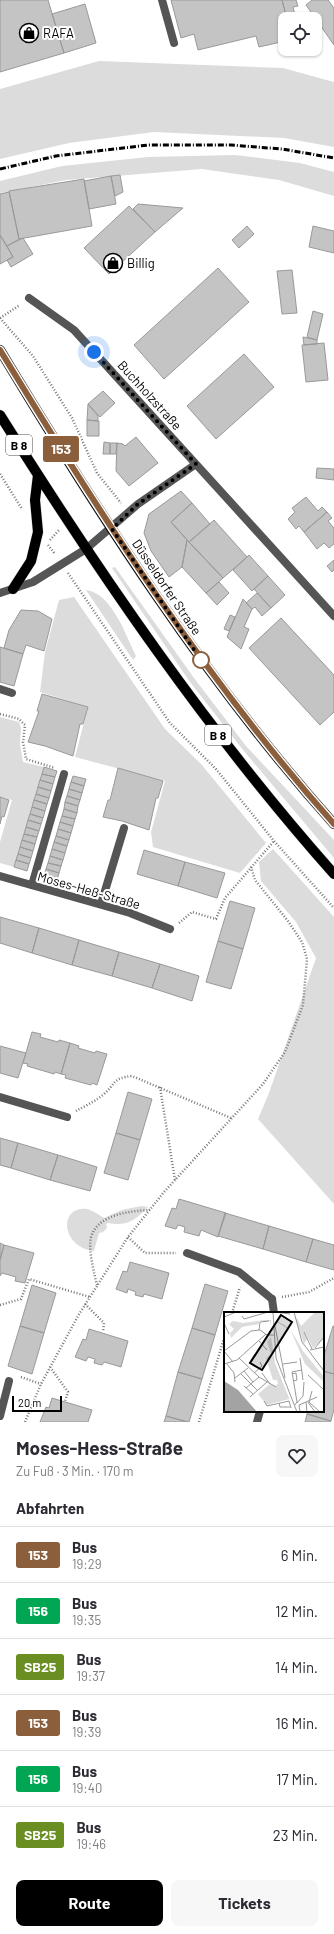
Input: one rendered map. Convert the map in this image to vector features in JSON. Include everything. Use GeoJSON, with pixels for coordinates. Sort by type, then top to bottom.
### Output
{"type":"FeatureCollection","features":[{"type":"Feature","properties":{"kind":"main road","name":"Düsseldorfer Straße"},"geometry":{"type":"LineString","coordinates":[[0,350],[137,568],[208,669],[268,748],[334,824]]}},
{"type":"Feature","properties":{"kind":"main road","name":"B 8"},"geometry":{"type":"LineString","coordinates":[[0,415],[86,549],[182,687],[235,757],[297,833],[334,874]]}},
{"type":"Feature","properties":{"kind":"main road"},"geometry":{"type":"LineString","coordinates":[[13,589],[31,561],[38,532],[35,500],[38,475]]}},
{"type":"Feature","properties":{"kind":"street"},"geometry":{"type":"LineString","coordinates":[[162,0],[174,43]]}},
{"type":"Feature","properties":{"kind":"street","name":"Buchholzstraße"},"geometry":{"type":"LineString","coordinates":[[29,298],[74,330],[334,616]]}},
{"type":"Feature","properties":{"kind":"street"},"geometry":{"type":"LineString","coordinates":[[0,593],[33,582],[62,565],[112,529],[128,513],[196,464]]}},
{"type":"Feature","properties":{"kind":"street"},"geometry":{"type":"LineString","coordinates":[[0,689],[12,693]]}},
{"type":"Feature","properties":{"kind":"street"},"geometry":{"type":"LineString","coordinates":[[32,885],[64,774]]}},
{"type":"Feature","properties":{"kind":"street"},"geometry":{"type":"LineString","coordinates":[[101,904],[124,828]]}},
{"type":"Feature","properties":{"kind":"street","name":"Moses-Heß-Straße"},"geometry":{"type":"LineString","coordinates":[[0,876],[130,913],[170,929]]}},
{"type":"Feature","properties":{"kind":"street"},"geometry":{"type":"LineString","coordinates":[[0,1097],[67,1117]]}},
{"type":"Feature","properties":{"kind":"street"},"geometry":{"type":"LineString","coordinates":[[187,1253],[239,1272],[272,1298],[274,1312]]}},
{"type":"Feature","properties":{"kind":"street"},"geometry":{"type":"LineString","coordinates":[[0,1416],[9,1381]]}},
{"type":"Feature","properties":{"kind":"street"},"geometry":{"type":"LineString","coordinates":[[257,1422],[260,1412]]}},
{"type":"Feature","properties":{"kind":"path"},"geometry":{"type":"LineString","coordinates":[[29,298],[0,318],[33,356],[41,368],[72,418],[97,473],[128,513]]}},
{"type":"Feature","properties":{"kind":"path"},"geometry":{"type":"LineString","coordinates":[[62,565],[170,723],[216,769],[274,841],[334,908]]}},
{"type":"Feature","properties":{"kind":"path"},"geometry":{"type":"LineString","coordinates":[[0,714],[20,719],[25,725],[23,742],[26,759],[57,769],[64,774]]}},
{"type":"Feature","properties":{"kind":"path"},"geometry":{"type":"LineString","coordinates":[[170,929],[192,912],[216,919],[225,898],[274,841]]}},
{"type":"Feature","properties":{"kind":"path"},"geometry":{"type":"LineString","coordinates":[[25,1422],[41,1384],[85,1304],[128,1237],[175,1180],[263,1084],[285,1052],[303,1005],[307,959],[302,942],[288,921],[255,880],[251,867]]}},
{"type":"Feature","properties":{"kind":"path"},"geometry":{"type":"LineString","coordinates":[[67,1117],[104,1094],[114,1081],[132,1076],[231,1118]]}},
{"type":"Feature","properties":{"kind":"path"},"geometry":{"type":"LineString","coordinates":[[160,1087],[175,1180]]}},
{"type":"Feature","properties":{"kind":"path"},"geometry":{"type":"LineString","coordinates":[[97,1286],[93,1266],[91,1237],[98,1227],[108,1218],[124,1212],[150,1210]]}},
{"type":"Feature","properties":{"kind":"path"},"geometry":{"type":"LineString","coordinates":[[128,1237],[145,1253],[187,1253]]}},
{"type":"Feature","properties":{"kind":"path"},"geometry":{"type":"LineString","coordinates":[[232,1312],[243,1275]]}},
{"type":"Feature","properties":{"kind":"path"},"geometry":{"type":"LineString","coordinates":[[272,1298],[309,1292],[334,1278]]}},
{"type":"Feature","properties":{"kind":"path"},"geometry":{"type":"LineString","coordinates":[[0,1305],[21,1299],[29,1279],[90,1297]]}},
{"type":"Feature","properties":{"kind":"path"},"geometry":{"type":"LineString","coordinates":[[85,1304],[104,1323],[103,1332]]}},
{"type":"Feature","properties":{"kind":"path"},"geometry":{"type":"LineString","coordinates":[[199,1422],[224,1338]]}},
{"type":"Feature","properties":{"kind":"path"},"geometry":{"type":"LineString","coordinates":[[50,1367],[68,1392],[65,1401]]}},
{"type":"Feature","properties":{"kind":"path"},"geometry":{"type":"LineString","coordinates":[[9,1381],[15,1375],[41,1384]]}},
{"type":"Feature","properties":{"kind":"shaded area"},"geometry":{"type":"Polygon","coordinates":[[[99,61],[283,68],[334,82],[334,147],[284,138],[154,132],[69,143],[0,159],[0,89],[99,61]]]}},
{"type":"Feature","properties":{"kind":"shaded area"},"geometry":{"type":"Polygon","coordinates":[[[235,155],[300,163],[334,172],[334,196],[279,180],[202,169],[66,180],[0,193],[0,181],[62,166],[148,157],[235,155]]]}},
{"type":"Feature","properties":{"kind":"shaded area"},"geometry":{"type":"Polygon","coordinates":[[[115,567],[194,678],[246,746],[334,840],[334,858],[243,750],[190,682],[112,568],[115,567]]]}},
{"type":"Feature","properties":{"kind":"shaded area"},"geometry":{"type":"Polygon","coordinates":[[[86,590],[95,593],[111,607],[123,627],[136,656],[133,660],[86,590]]]}},
{"type":"Feature","properties":{"kind":"shaded area"},"geometry":{"type":"Polygon","coordinates":[[[74,597],[165,729],[201,764],[266,843],[240,873],[153,847],[151,832],[165,781],[75,757],[88,707],[40,692],[45,652],[59,600],[74,597]]]}},
{"type":"Feature","properties":{"kind":"shaded area"},"geometry":{"type":"Polygon","coordinates":[[[0,717],[19,722],[21,728],[20,744],[23,762],[44,767],[14,867],[0,863],[0,842],[12,800],[0,797],[0,717]]]}},
{"type":"Feature","properties":{"kind":"shaded area"},"geometry":{"type":"Polygon","coordinates":[[[273,849],[334,917],[334,1204],[258,1119],[269,1093],[316,958],[296,922],[261,881],[259,862],[273,849]]]}},
{"type":"Feature","properties":{"kind":"shaded area"},"geometry":{"type":"Polygon","coordinates":[[[141,1206],[148,1207],[135,1219],[120,1224],[106,1224],[107,1228],[103,1232],[99,1233],[94,1251],[83,1248],[75,1242],[67,1227],[71,1214],[78,1210],[87,1209],[104,1218],[122,1210],[141,1206]]]}},
{"type":"Feature","properties":{"kind":"building","name":"RAFA"},"geometry":{"type":"Polygon","coordinates":[[[0,0],[48,0],[64,53],[0,72],[0,0]]]}},
{"type":"Feature","properties":{"kind":"building"},"geometry":{"type":"Polygon","coordinates":[[[171,0],[282,0],[285,12],[278,12],[278,43],[259,47],[256,36],[198,50],[194,34],[181,38],[171,0]]]}},
{"type":"Feature","properties":{"kind":"building"},"geometry":{"type":"Polygon","coordinates":[[[282,0],[296,0],[298,6],[293,7],[294,12],[285,12],[282,0]]]}},
{"type":"Feature","properties":{"kind":"building"},"geometry":{"type":"Polygon","coordinates":[[[312,0],[328,0],[334,8],[334,45],[322,28],[322,12],[311,12],[306,5],[312,0]]]}},
{"type":"Feature","properties":{"kind":"building"},"geometry":{"type":"Polygon","coordinates":[[[85,4],[96,43],[64,53],[52,14],[85,4]]]}},
{"type":"Feature","properties":{"kind":"building"},"geometry":{"type":"Polygon","coordinates":[[[120,175],[123,192],[115,196],[111,176],[120,175]]]}},
{"type":"Feature","properties":{"kind":"building"},"geometry":{"type":"Polygon","coordinates":[[[111,176],[116,204],[89,209],[84,181],[111,176]]]}},
{"type":"Feature","properties":{"kind":"building"},"geometry":{"type":"Polygon","coordinates":[[[84,179],[92,226],[19,239],[9,191],[84,179]]]}},
{"type":"Feature","properties":{"kind":"building"},"geometry":{"type":"Polygon","coordinates":[[[9,192],[19,239],[7,246],[0,235],[0,194],[9,192]]]}},
{"type":"Feature","properties":{"kind":"building"},"geometry":{"type":"Polygon","coordinates":[[[138,204],[183,208],[155,232],[133,209],[138,204]]]}},
{"type":"Feature","properties":{"kind":"building"},"geometry":{"type":"Polygon","coordinates":[[[129,206],[155,232],[109,274],[84,248],[129,206]]]}},
{"type":"Feature","properties":{"kind":"building"},"geometry":{"type":"Polygon","coordinates":[[[247,226],[254,234],[239,248],[232,240],[247,226]]]}},
{"type":"Feature","properties":{"kind":"building"},"geometry":{"type":"Polygon","coordinates":[[[313,226],[334,231],[334,253],[309,247],[313,226]]]}},
{"type":"Feature","properties":{"kind":"building"},"geometry":{"type":"Polygon","coordinates":[[[0,235],[13,257],[0,264],[0,235]]]}},
{"type":"Feature","properties":{"kind":"building"},"geometry":{"type":"Polygon","coordinates":[[[23,238],[33,254],[11,267],[7,260],[13,257],[7,246],[23,238]]]}},
{"type":"Feature","properties":{"kind":"building"},"geometry":{"type":"Polygon","coordinates":[[[218,268],[249,302],[164,379],[134,345],[218,268]]]}},
{"type":"Feature","properties":{"kind":"building"},"geometry":{"type":"Polygon","coordinates":[[[292,270],[297,313],[282,314],[277,271],[292,270]]]}},
{"type":"Feature","properties":{"kind":"building"},"geometry":{"type":"Polygon","coordinates":[[[313,311],[323,314],[317,340],[307,337],[313,311]]]}},
{"type":"Feature","properties":{"kind":"building"},"geometry":{"type":"Polygon","coordinates":[[[303,337],[317,340],[317,344],[304,345],[303,337]]]}},
{"type":"Feature","properties":{"kind":"building"},"geometry":{"type":"Polygon","coordinates":[[[324,343],[328,380],[306,382],[302,345],[324,343]]]}},
{"type":"Feature","properties":{"kind":"building"},"geometry":{"type":"Polygon","coordinates":[[[244,354],[274,387],[216,439],[187,406],[244,354]]]}},
{"type":"Feature","properties":{"kind":"building"},"geometry":{"type":"Polygon","coordinates":[[[103,391],[115,403],[100,417],[88,404],[103,391]]]}},
{"type":"Feature","properties":{"kind":"building"},"geometry":{"type":"Polygon","coordinates":[[[88,404],[98,416],[98,421],[87,420],[88,404]]]}},
{"type":"Feature","properties":{"kind":"building"},"geometry":{"type":"Polygon","coordinates":[[[87,420],[99,421],[99,436],[87,436],[87,420]]]}},
{"type":"Feature","properties":{"kind":"building"},"geometry":{"type":"Polygon","coordinates":[[[136,437],[158,463],[129,486],[116,471],[117,443],[125,446],[136,437]]]}},
{"type":"Feature","properties":{"kind":"building"},"geometry":{"type":"Polygon","coordinates":[[[104,442],[110,443],[110,454],[103,454],[104,442]]]}},
{"type":"Feature","properties":{"kind":"building"},"geometry":{"type":"Polygon","coordinates":[[[110,443],[117,443],[116,454],[110,454],[110,443]]]}},
{"type":"Feature","properties":{"kind":"building"},"geometry":{"type":"Polygon","coordinates":[[[317,468],[334,469],[334,480],[316,478],[317,468]]]}},
{"type":"Feature","properties":{"kind":"building"},"geometry":{"type":"Polygon","coordinates":[[[181,491],[192,503],[171,522],[187,540],[182,567],[169,577],[151,551],[144,533],[149,514],[181,491]]]}},
{"type":"Feature","properties":{"kind":"building"},"geometry":{"type":"Polygon","coordinates":[[[306,497],[318,511],[322,507],[327,512],[304,532],[299,526],[296,529],[288,519],[295,512],[292,508],[306,497]]]}},
{"type":"Feature","properties":{"kind":"building"},"geometry":{"type":"Polygon","coordinates":[[[192,503],[210,524],[189,542],[171,522],[192,503]]]}},
{"type":"Feature","properties":{"kind":"building"},"geometry":{"type":"Polygon","coordinates":[[[327,512],[332,518],[328,521],[334,528],[334,544],[329,548],[324,543],[317,549],[304,532],[327,512]]]}},
{"type":"Feature","properties":{"kind":"building"},"geometry":{"type":"Polygon","coordinates":[[[214,520],[247,557],[223,578],[189,542],[214,520]]]}},
{"type":"Feature","properties":{"kind":"building"},"geometry":{"type":"Polygon","coordinates":[[[187,540],[223,578],[206,593],[182,567],[187,540]]]}},
{"type":"Feature","properties":{"kind":"building"},"geometry":{"type":"Polygon","coordinates":[[[249,555],[268,576],[252,591],[233,570],[249,555]]]}},
{"type":"Feature","properties":{"kind":"building"},"geometry":{"type":"Polygon","coordinates":[[[334,560],[334,570],[332,572],[327,566],[334,560]]]}},
{"type":"Feature","properties":{"kind":"building"},"geometry":{"type":"Polygon","coordinates":[[[268,576],[285,595],[271,608],[254,589],[268,576]]]}},
{"type":"Feature","properties":{"kind":"building"},"geometry":{"type":"Polygon","coordinates":[[[219,582],[229,593],[217,605],[206,593],[219,582]]]}},
{"type":"Feature","properties":{"kind":"building"},"geometry":{"type":"Polygon","coordinates":[[[257,593],[271,608],[262,616],[255,607],[252,609],[246,603],[257,593]]]}},
{"type":"Feature","properties":{"kind":"building"},"geometry":{"type":"Polygon","coordinates":[[[243,599],[252,609],[244,627],[249,629],[241,649],[227,637],[243,599]]]}},
{"type":"Feature","properties":{"kind":"building"},"geometry":{"type":"Polygon","coordinates":[[[21,610],[38,611],[52,619],[44,651],[26,645],[23,654],[4,648],[9,630],[21,610]]]}},
{"type":"Feature","properties":{"kind":"building"},"geometry":{"type":"Polygon","coordinates":[[[230,615],[235,617],[229,631],[224,629],[230,615]]]}},
{"type":"Feature","properties":{"kind":"building"},"geometry":{"type":"Polygon","coordinates":[[[281,618],[334,675],[334,712],[320,725],[249,648],[281,618]]]}},
{"type":"Feature","properties":{"kind":"building"},"geometry":{"type":"Polygon","coordinates":[[[0,647],[23,654],[14,686],[0,682],[0,647]]]}},
{"type":"Feature","properties":{"kind":"building"},"geometry":{"type":"Polygon","coordinates":[[[42,694],[88,707],[83,724],[80,724],[73,756],[45,746],[28,742],[39,711],[37,711],[42,694]]]}},
{"type":"Feature","properties":{"kind":"building"},"geometry":{"type":"Polygon","coordinates":[[[44,767],[57,771],[55,777],[42,774],[44,767]]]}},
{"type":"Feature","properties":{"kind":"building"},"geometry":{"type":"Polygon","coordinates":[[[118,768],[163,781],[158,798],[156,798],[149,830],[122,821],[103,817],[108,800],[110,800],[118,768]]]}},
{"type":"Feature","properties":{"kind":"building"},"geometry":{"type":"Polygon","coordinates":[[[42,774],[55,777],[53,784],[40,780],[42,774]]]}},
{"type":"Feature","properties":{"kind":"building"},"geometry":{"type":"Polygon","coordinates":[[[73,776],[86,779],[84,786],[71,782],[73,776]]]}},
{"type":"Feature","properties":{"kind":"building"},"geometry":{"type":"Polygon","coordinates":[[[40,780],[53,784],[51,791],[38,787],[40,780]]]}},
{"type":"Feature","properties":{"kind":"building"},"geometry":{"type":"Polygon","coordinates":[[[71,782],[84,786],[82,793],[69,789],[71,782]]]}},
{"type":"Feature","properties":{"kind":"building"},"geometry":{"type":"Polygon","coordinates":[[[38,787],[51,791],[49,798],[36,794],[38,787]]]}},
{"type":"Feature","properties":{"kind":"building"},"geometry":{"type":"Polygon","coordinates":[[[69,789],[82,793],[80,800],[67,796],[69,789]]]}},
{"type":"Feature","properties":{"kind":"building"},"geometry":{"type":"Polygon","coordinates":[[[36,794],[49,798],[47,804],[34,800],[36,794]]]}},
{"type":"Feature","properties":{"kind":"building"},"geometry":{"type":"Polygon","coordinates":[[[67,796],[80,800],[78,806],[65,802],[67,796]]]}},
{"type":"Feature","properties":{"kind":"building"},"geometry":{"type":"Polygon","coordinates":[[[0,797],[9,800],[4,817],[2,816],[0,824],[0,797]]]}},
{"type":"Feature","properties":{"kind":"building"},"geometry":{"type":"Polygon","coordinates":[[[34,800],[47,804],[45,811],[32,807],[34,800]]]}},
{"type":"Feature","properties":{"kind":"building"},"geometry":{"type":"Polygon","coordinates":[[[65,802],[78,806],[77,813],[64,809],[65,802]]]}},
{"type":"Feature","properties":{"kind":"building"},"geometry":{"type":"Polygon","coordinates":[[[32,807],[45,811],[43,818],[30,814],[32,807]]]}},
{"type":"Feature","properties":{"kind":"building"},"geometry":{"type":"Polygon","coordinates":[[[64,809],[77,813],[75,819],[62,816],[64,809]]]}},
{"type":"Feature","properties":{"kind":"building"},"geometry":{"type":"Polygon","coordinates":[[[30,814],[43,818],[41,824],[28,820],[30,814]]]}},
{"type":"Feature","properties":{"kind":"building"},"geometry":{"type":"Polygon","coordinates":[[[62,816],[75,819],[73,826],[60,822],[62,816]]]}},
{"type":"Feature","properties":{"kind":"building"},"geometry":{"type":"Polygon","coordinates":[[[28,820],[41,824],[39,831],[26,827],[28,820]]]}},
{"type":"Feature","properties":{"kind":"building"},"geometry":{"type":"Polygon","coordinates":[[[60,822],[73,826],[71,833],[58,829],[60,822]]]}},
{"type":"Feature","properties":{"kind":"building"},"geometry":{"type":"Polygon","coordinates":[[[26,827],[39,831],[37,837],[24,834],[26,827]]]}},
{"type":"Feature","properties":{"kind":"building"},"geometry":{"type":"Polygon","coordinates":[[[58,829],[71,833],[69,840],[56,836],[58,829]]]}},
{"type":"Feature","properties":{"kind":"building"},"geometry":{"type":"Polygon","coordinates":[[[24,834],[37,837],[35,844],[22,840],[24,834]]]}},
{"type":"Feature","properties":{"kind":"building"},"geometry":{"type":"Polygon","coordinates":[[[56,836],[69,840],[67,846],[54,842],[56,836]]]}},
{"type":"Feature","properties":{"kind":"building"},"geometry":{"type":"Polygon","coordinates":[[[22,840],[35,844],[33,851],[20,847],[22,840]]]}},
{"type":"Feature","properties":{"kind":"building"},"geometry":{"type":"Polygon","coordinates":[[[54,842],[67,846],[65,853],[52,849],[54,842]]]}},
{"type":"Feature","properties":{"kind":"building"},"geometry":{"type":"Polygon","coordinates":[[[20,847],[33,851],[31,858],[18,854],[20,847]]]}},
{"type":"Feature","properties":{"kind":"building"},"geometry":{"type":"Polygon","coordinates":[[[52,849],[65,853],[63,860],[50,856],[52,849]]]}},
{"type":"Feature","properties":{"kind":"building"},"geometry":{"type":"Polygon","coordinates":[[[144,850],[185,862],[178,886],[137,874],[144,850]]]}},
{"type":"Feature","properties":{"kind":"building"},"geometry":{"type":"Polygon","coordinates":[[[18,854],[31,858],[29,864],[16,860],[18,854]]]}},
{"type":"Feature","properties":{"kind":"building"},"geometry":{"type":"Polygon","coordinates":[[[50,856],[63,860],[61,866],[48,863],[50,856]]]}},
{"type":"Feature","properties":{"kind":"building"},"geometry":{"type":"Polygon","coordinates":[[[16,860],[29,864],[27,871],[14,867],[16,860]]]}},
{"type":"Feature","properties":{"kind":"building"},"geometry":{"type":"Polygon","coordinates":[[[185,862],[225,873],[217,898],[178,886],[185,862]]]}},
{"type":"Feature","properties":{"kind":"building"},"geometry":{"type":"Polygon","coordinates":[[[48,863],[61,866],[59,873],[46,869],[48,863]]]}},
{"type":"Feature","properties":{"kind":"building"},"geometry":{"type":"Polygon","coordinates":[[[46,869],[59,873],[57,880],[44,876],[46,869]]]}},
{"type":"Feature","properties":{"kind":"building"},"geometry":{"type":"Polygon","coordinates":[[[230,901],[255,908],[243,949],[218,941],[230,901]]]}},
{"type":"Feature","properties":{"kind":"building"},"geometry":{"type":"Polygon","coordinates":[[[0,917],[39,928],[32,953],[0,943],[0,917]]]}},
{"type":"Feature","properties":{"kind":"building"},"geometry":{"type":"Polygon","coordinates":[[[39,928],[79,940],[72,965],[32,953],[39,928]]]}},
{"type":"Feature","properties":{"kind":"building"},"geometry":{"type":"Polygon","coordinates":[[[79,940],[119,952],[112,976],[72,965],[79,940]]]}},
{"type":"Feature","properties":{"kind":"building"},"geometry":{"type":"Polygon","coordinates":[[[218,941],[243,949],[231,989],[206,982],[218,941]]]}},
{"type":"Feature","properties":{"kind":"building"},"geometry":{"type":"Polygon","coordinates":[[[119,952],[160,964],[152,988],[112,976],[119,952]]]}},
{"type":"Feature","properties":{"kind":"building"},"geometry":{"type":"Polygon","coordinates":[[[160,964],[199,976],[192,1001],[152,988],[160,964]]]}},
{"type":"Feature","properties":{"kind":"building"},"geometry":{"type":"Polygon","coordinates":[[[32,1032],[41,1034],[40,1037],[58,1042],[59,1040],[70,1043],[61,1074],[55,1072],[54,1074],[27,1066],[28,1064],[23,1063],[32,1032]]]}},
{"type":"Feature","properties":{"kind":"building"},"geometry":{"type":"Polygon","coordinates":[[[70,1043],[79,1046],[78,1048],[95,1053],[96,1051],[107,1054],[97,1085],[92,1083],[91,1085],[65,1078],[66,1075],[61,1074],[70,1043]]]}},
{"type":"Feature","properties":{"kind":"building"},"geometry":{"type":"Polygon","coordinates":[[[0,1046],[26,1053],[18,1078],[0,1073],[0,1046]]]}},
{"type":"Feature","properties":{"kind":"building"},"geometry":{"type":"Polygon","coordinates":[[[128,1092],[152,1099],[140,1140],[116,1133],[128,1092]]]}},
{"type":"Feature","properties":{"kind":"building"},"geometry":{"type":"Polygon","coordinates":[[[116,1133],[140,1140],[128,1180],[104,1173],[116,1133]]]}},
{"type":"Feature","properties":{"kind":"building"},"geometry":{"type":"Polygon","coordinates":[[[0,1138],[18,1143],[11,1168],[0,1165],[0,1138]]]}},
{"type":"Feature","properties":{"kind":"building"},"geometry":{"type":"Polygon","coordinates":[[[18,1143],[58,1155],[50,1180],[11,1168],[18,1143]]]}},
{"type":"Feature","properties":{"kind":"building"},"geometry":{"type":"Polygon","coordinates":[[[58,1155],[97,1167],[90,1191],[50,1180],[58,1155]]]}},
{"type":"Feature","properties":{"kind":"building"},"geometry":{"type":"Polygon","coordinates":[[[179,1199],[226,1213],[218,1237],[201,1230],[199,1236],[184,1232],[185,1227],[178,1225],[176,1229],[165,1226],[172,1208],[176,1209],[179,1199]]]}},
{"type":"Feature","properties":{"kind":"building"},"geometry":{"type":"Polygon","coordinates":[[[225,1213],[269,1226],[263,1249],[218,1236],[225,1213]]]}},
{"type":"Feature","properties":{"kind":"building"},"geometry":{"type":"Polygon","coordinates":[[[269,1226],[313,1239],[306,1262],[263,1249],[269,1226]]]}},
{"type":"Feature","properties":{"kind":"building"},"geometry":{"type":"Polygon","coordinates":[[[313,1239],[334,1245],[334,1270],[306,1262],[313,1239]]]}},
{"type":"Feature","properties":{"kind":"building"},"geometry":{"type":"Polygon","coordinates":[[[0,1243],[4,1245],[0,1260],[0,1243]]]}},
{"type":"Feature","properties":{"kind":"building"},"geometry":{"type":"Polygon","coordinates":[[[4,1245],[34,1253],[25,1283],[15,1281],[16,1277],[2,1273],[0,1276],[0,1260],[4,1245]]]}},
{"type":"Feature","properties":{"kind":"building"},"geometry":{"type":"Polygon","coordinates":[[[130,1262],[169,1273],[162,1299],[144,1294],[143,1297],[135,1295],[136,1292],[128,1289],[127,1293],[116,1289],[123,1271],[127,1272],[130,1262]]]}},
{"type":"Feature","properties":{"kind":"building"},"geometry":{"type":"Polygon","coordinates":[[[205,1284],[228,1291],[215,1335],[192,1328],[205,1284]]]}},
{"type":"Feature","properties":{"kind":"building"},"geometry":{"type":"Polygon","coordinates":[[[32,1285],[56,1293],[44,1333],[20,1326],[32,1285]]]}},
{"type":"Feature","properties":{"kind":"building"},"geometry":{"type":"Polygon","coordinates":[[[20,1326],[44,1333],[32,1374],[8,1366],[20,1326]]]}},
{"type":"Feature","properties":{"kind":"building"},"geometry":{"type":"Polygon","coordinates":[[[334,1326],[334,1374],[324,1371],[324,1356],[334,1326]]]}},
{"type":"Feature","properties":{"kind":"building"},"geometry":{"type":"Polygon","coordinates":[[[192,1328],[215,1335],[202,1379],[178,1372],[192,1328]]]}},
{"type":"Feature","properties":{"kind":"building"},"geometry":{"type":"Polygon","coordinates":[[[89,1329],[128,1341],[121,1367],[104,1362],[102,1365],[94,1363],[95,1359],[88,1357],[86,1361],[75,1357],[83,1339],[86,1340],[89,1329]]]}},
{"type":"Feature","properties":{"kind":"building"},"geometry":{"type":"Polygon","coordinates":[[[324,1371],[334,1374],[334,1409],[331,1421],[307,1414],[308,1412],[324,1412],[324,1371]]]}},
{"type":"Feature","properties":{"kind":"building"},"geometry":{"type":"Polygon","coordinates":[[[178,1372],[202,1379],[189,1422],[166,1416],[178,1372]]]}},
{"type":"Feature","properties":{"kind":"building"},"geometry":{"type":"Polygon","coordinates":[[[52,1398],[92,1410],[88,1422],[40,1422],[46,1407],[49,1408],[52,1398]]]}},
{"type":"Feature","properties":{"kind":"building"},"geometry":{"type":"Polygon","coordinates":[[[307,1414],[331,1421],[305,1422],[307,1414]]]}},
{"type":"Feature","properties":{"kind":"building"},"geometry":{"type":"Polygon","coordinates":[[[166,1416],[187,1422],[164,1422],[166,1416]]]}},
{"type":"Feature","properties":{"kind":"railway"},"geometry":{"type":"LineString","coordinates":[[0,169],[56,156],[148,145],[231,145],[282,149],[334,158]]}},
{"type":"Feature","properties":{"kind":"bus line","name":"153"},"geometry":{"type":"LineString","coordinates":[[0,350],[137,568],[208,669],[268,748],[334,824]]}},
{"type":"Feature","properties":{"kind":"place","name":"RAFA"},"geometry":{"type":"Point","coordinates":[29,33]}},
{"type":"Feature","properties":{"kind":"place","name":"Billig"},"geometry":{"type":"Point","coordinates":[113,263]}},
{"type":"Feature","properties":{"kind":"route"},"geometry":{"type":"LineString","coordinates":[[94,352],[196,464],[138,504],[112,529],[137,568],[201,660]]}}]}
